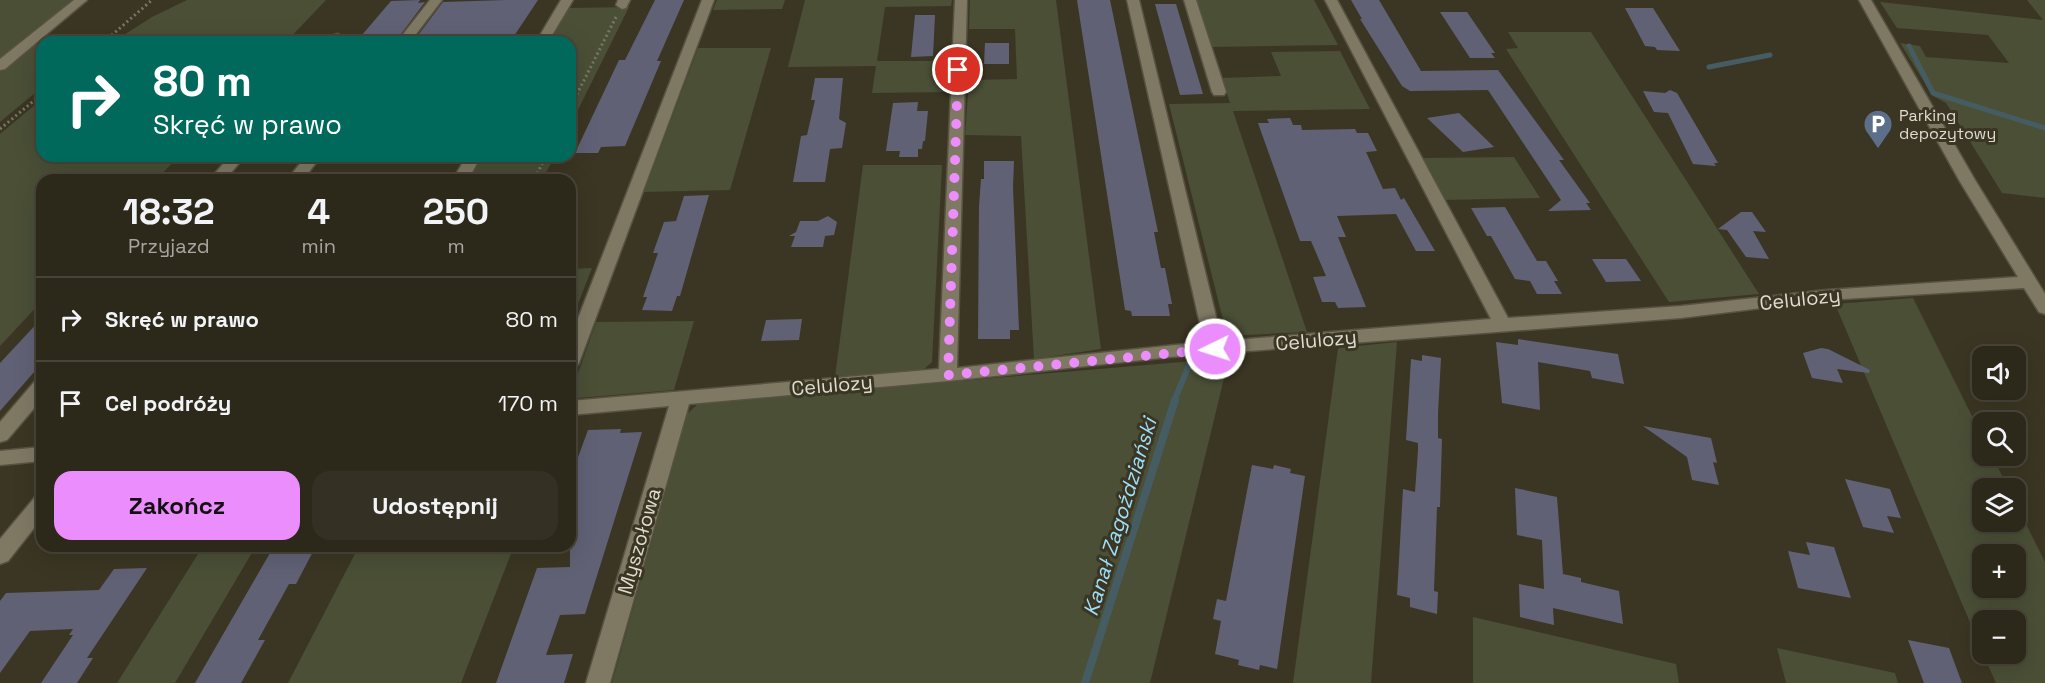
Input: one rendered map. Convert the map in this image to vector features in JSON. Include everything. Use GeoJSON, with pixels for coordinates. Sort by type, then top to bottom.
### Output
{"type":"FeatureCollection","features":[{"type":"Feature","properties":{"kind":"street"},"geometry":{"type":"LineString","coordinates":[[37,36],[81,0]]}},
{"type":"Feature","properties":{"kind":"street"},"geometry":{"type":"LineString","coordinates":[[408,36],[436,0]]}},
{"type":"Feature","properties":{"kind":"street"},"geometry":{"type":"LineString","coordinates":[[546,36],[567,0]]}},
{"type":"Feature","properties":{"kind":"street"},"geometry":{"type":"LineString","coordinates":[[576,347],[708,0]]}},
{"type":"Feature","properties":{"kind":"street"},"geometry":{"type":"LineString","coordinates":[[948,375],[961,0]]}},
{"type":"Feature","properties":{"kind":"street"},"geometry":{"type":"LineString","coordinates":[[1133,0],[1206,349]]}},
{"type":"Feature","properties":{"kind":"street"},"geometry":{"type":"LineString","coordinates":[[1190,0],[1219,92]]}},
{"type":"Feature","properties":{"kind":"street"},"geometry":{"type":"LineString","coordinates":[[1331,0],[1502,324]]}},
{"type":"Feature","properties":{"kind":"street"},"geometry":{"type":"LineString","coordinates":[[1865,0],[2027,282],[2045,308]]}},
{"type":"Feature","properties":{"kind":"street"},"geometry":{"type":"LineString","coordinates":[[0,66],[36,37]]}},
{"type":"Feature","properties":{"kind":"street"},"geometry":{"type":"LineString","coordinates":[[222,174],[233,162]]}},
{"type":"Feature","properties":{"kind":"street"},"geometry":{"type":"LineString","coordinates":[[300,174],[309,162]]}},
{"type":"Feature","properties":{"kind":"street","name":"Celulozy"},"geometry":{"type":"LineString","coordinates":[[576,408],[948,375],[1206,349],[1502,324],[1681,312],[1827,295],[2027,282]]}},
{"type":"Feature","properties":{"kind":"street"},"geometry":{"type":"LineString","coordinates":[[0,435],[36,393]]}},
{"type":"Feature","properties":{"kind":"street","name":"Myszołowa"},"geometry":{"type":"LineString","coordinates":[[598,683],[681,399]]}},
{"type":"Feature","properties":{"kind":"street"},"geometry":{"type":"LineString","coordinates":[[0,458],[36,455]]}},
{"type":"Feature","properties":{"kind":"street"},"geometry":{"type":"LineString","coordinates":[[0,555],[36,510]]}},
{"type":"Feature","properties":{"kind":"path"},"geometry":{"type":"LineString","coordinates":[[111,36],[152,0]]}},
{"type":"Feature","properties":{"kind":"path"},"geometry":{"type":"LineString","coordinates":[[576,96],[623,2]]}},
{"type":"Feature","properties":{"kind":"path"},"geometry":{"type":"LineString","coordinates":[[0,129],[36,99]]}},
{"type":"Feature","properties":{"kind":"green space"},"geometry":{"type":"Polygon","coordinates":[[[0,0],[86,0],[36,36],[36,92],[0,122],[0,0]]]}},
{"type":"Feature","properties":{"kind":"green space"},"geometry":{"type":"Polygon","coordinates":[[[187,0],[326,0],[292,36],[122,36],[152,17],[187,0]]]}},
{"type":"Feature","properties":{"kind":"green space"},"geometry":{"type":"Polygon","coordinates":[[[717,0],[785,0],[782,9],[713,10],[717,0]]]}},
{"type":"Feature","properties":{"kind":"green space"},"geometry":{"type":"Polygon","coordinates":[[[805,0],[952,0],[951,6],[885,7],[877,61],[949,61],[947,92],[872,93],[876,66],[788,67],[805,0]]]}},
{"type":"Feature","properties":{"kind":"green space"},"geometry":{"type":"Polygon","coordinates":[[[970,0],[1056,0],[1101,349],[1034,359],[1021,136],[965,135],[969,80],[1017,79],[1015,29],[969,29],[970,0]]]}},
{"type":"Feature","properties":{"kind":"green space"},"geometry":{"type":"Polygon","coordinates":[[[1196,0],[1314,0],[1338,45],[1212,47],[1196,0]]]}},
{"type":"Feature","properties":{"kind":"green space"},"geometry":{"type":"Polygon","coordinates":[[[2027,0],[2045,0],[2045,198],[2002,193],[1946,103],[1933,96],[1900,43],[1920,46],[1926,57],[2009,63],[1988,35],[1897,28],[1880,2],[2043,20],[2027,0]]]}},
{"type":"Feature","properties":{"kind":"green space"},"geometry":{"type":"Polygon","coordinates":[[[629,7],[576,114],[576,36],[552,36],[568,8],[629,7]]]}},
{"type":"Feature","properties":{"kind":"green space"},"geometry":{"type":"Polygon","coordinates":[[[1508,32],[1591,32],[1759,294],[1669,302],[1506,49],[1518,48],[1508,32]]]}},
{"type":"Feature","properties":{"kind":"green space"},"geometry":{"type":"Polygon","coordinates":[[[698,48],[771,48],[730,190],[644,192],[698,48]]]}},
{"type":"Feature","properties":{"kind":"green space"},"geometry":{"type":"Polygon","coordinates":[[[1340,51],[1370,109],[1233,111],[1307,332],[1227,336],[1169,104],[1230,103],[1222,78],[1281,76],[1271,52],[1340,51]]]}},
{"type":"Feature","properties":{"kind":"green space"},"geometry":{"type":"Polygon","coordinates":[[[36,104],[36,162],[173,162],[162,174],[36,174],[36,307],[0,346],[0,134],[36,104]]]}},
{"type":"Feature","properties":{"kind":"green space"},"geometry":{"type":"Polygon","coordinates":[[[1514,157],[1540,198],[1444,200],[1422,158],[1514,157]]]}},
{"type":"Feature","properties":{"kind":"green space"},"geometry":{"type":"Polygon","coordinates":[[[478,162],[552,162],[545,174],[472,174],[478,162]]]}},
{"type":"Feature","properties":{"kind":"green space"},"geometry":{"type":"Polygon","coordinates":[[[863,165],[942,165],[932,362],[920,373],[835,377],[863,165]]]}},
{"type":"Feature","properties":{"kind":"green space"},"geometry":{"type":"Polygon","coordinates":[[[592,268],[576,309],[576,269],[592,268]]]}},
{"type":"Feature","properties":{"kind":"green space"},"geometry":{"type":"Polygon","coordinates":[[[1913,298],[1972,416],[1972,466],[1997,466],[2003,478],[1972,478],[1972,532],[2026,532],[2026,524],[2045,562],[2045,683],[1996,683],[1987,664],[2026,664],[2026,610],[1972,610],[1972,627],[1835,304],[1913,298]]]}},
{"type":"Feature","properties":{"kind":"green space"},"geometry":{"type":"Polygon","coordinates":[[[694,321],[674,390],[576,398],[576,379],[596,322],[694,321]]]}},
{"type":"Feature","properties":{"kind":"green space"},"geometry":{"type":"Polygon","coordinates":[[[1397,342],[1371,683],[1293,683],[1338,348],[1397,342]]]}},
{"type":"Feature","properties":{"kind":"green space"},"geometry":{"type":"Polygon","coordinates":[[[1229,358],[1150,683],[612,683],[687,414],[699,403],[1229,358]]]}},
{"type":"Feature","properties":{"kind":"green space"},"geometry":{"type":"Polygon","coordinates":[[[199,552],[252,552],[175,683],[117,683],[199,552]]]}},
{"type":"Feature","properties":{"kind":"green space"},"geometry":{"type":"Polygon","coordinates":[[[356,552],[512,552],[461,683],[288,683],[356,552]]]}},
{"type":"Feature","properties":{"kind":"green space"},"geometry":{"type":"Polygon","coordinates":[[[1473,617],[1676,664],[1679,683],[1473,683],[1473,617]]]}},
{"type":"Feature","properties":{"kind":"green space"},"geometry":{"type":"Polygon","coordinates":[[[1777,648],[1895,673],[1898,683],[1786,683],[1777,648]]]}},
{"type":"Feature","properties":{"kind":"building"},"geometry":{"type":"Polygon","coordinates":[[[420,0],[418,3],[425,2],[400,36],[361,36],[391,1],[420,0]]]}},
{"type":"Feature","properties":{"kind":"building"},"geometry":{"type":"Polygon","coordinates":[[[538,0],[514,36],[418,36],[443,2],[538,0]]]}},
{"type":"Feature","properties":{"kind":"building"},"geometry":{"type":"Polygon","coordinates":[[[655,0],[684,0],[657,61],[661,61],[625,146],[601,147],[598,153],[576,153],[619,60],[625,60],[655,0]]]}},
{"type":"Feature","properties":{"kind":"building"},"geometry":{"type":"Polygon","coordinates":[[[1077,0],[1110,0],[1158,232],[1154,232],[1161,268],[1165,268],[1172,304],[1168,304],[1170,316],[1132,316],[1131,311],[1125,310],[1077,0]]]}},
{"type":"Feature","properties":{"kind":"building"},"geometry":{"type":"Polygon","coordinates":[[[1351,0],[1379,0],[1421,71],[1498,70],[1564,160],[1559,160],[1590,203],[1586,203],[1591,210],[1548,211],[1561,200],[1488,90],[1410,91],[1402,86],[1360,19],[1362,19],[1351,0]]]}},
{"type":"Feature","properties":{"kind":"building"},"geometry":{"type":"Polygon","coordinates":[[[1155,4],[1176,4],[1203,94],[1180,95],[1155,4]]]}},
{"type":"Feature","properties":{"kind":"building"},"geometry":{"type":"Polygon","coordinates":[[[1625,8],[1653,8],[1680,51],[1657,50],[1655,47],[1645,46],[1625,8]]]}},
{"type":"Feature","properties":{"kind":"building"},"geometry":{"type":"Polygon","coordinates":[[[1440,12],[1467,12],[1495,53],[1491,53],[1495,58],[1470,58],[1440,12]]]}},
{"type":"Feature","properties":{"kind":"building"},"geometry":{"type":"Polygon","coordinates":[[[915,15],[935,15],[933,56],[911,57],[915,15]]]}},
{"type":"Feature","properties":{"kind":"building"},"geometry":{"type":"Polygon","coordinates":[[[985,43],[1009,43],[1009,64],[984,64],[985,43]]]}},
{"type":"Feature","properties":{"kind":"building"},"geometry":{"type":"Polygon","coordinates":[[[815,78],[843,78],[839,119],[846,123],[842,148],[830,149],[825,182],[793,182],[801,136],[807,135],[815,100],[811,100],[815,78]]]}},
{"type":"Feature","properties":{"kind":"building"},"geometry":{"type":"Polygon","coordinates":[[[1670,90],[1677,93],[1718,163],[1714,163],[1716,166],[1693,164],[1668,113],[1654,112],[1643,91],[1665,93],[1670,90]]]}},
{"type":"Feature","properties":{"kind":"building"},"geometry":{"type":"Polygon","coordinates":[[[918,102],[917,111],[928,111],[925,141],[923,141],[922,149],[918,149],[918,157],[899,157],[900,151],[886,151],[893,103],[918,102]]]}},
{"type":"Feature","properties":{"kind":"building"},"geometry":{"type":"Polygon","coordinates":[[[1459,113],[1494,147],[1463,152],[1427,118],[1459,113]]]}},
{"type":"Feature","properties":{"kind":"building"},"geometry":{"type":"Polygon","coordinates":[[[1290,118],[1293,125],[1301,125],[1302,130],[1355,129],[1357,133],[1368,133],[1377,151],[1366,152],[1383,189],[1395,188],[1401,200],[1404,198],[1435,251],[1416,251],[1396,214],[1337,216],[1346,237],[1338,237],[1366,307],[1338,308],[1335,302],[1322,302],[1313,277],[1326,276],[1311,241],[1300,241],[1258,123],[1269,123],[1267,119],[1290,118]]]}},
{"type":"Feature","properties":{"kind":"building"},"geometry":{"type":"Polygon","coordinates":[[[984,161],[1014,161],[1019,330],[1010,330],[1010,339],[978,339],[979,206],[981,179],[984,179],[984,161]]]}},
{"type":"Feature","properties":{"kind":"building"},"geometry":{"type":"Polygon","coordinates":[[[709,195],[680,296],[677,296],[672,311],[642,310],[647,297],[643,297],[658,253],[653,253],[664,222],[676,221],[684,196],[709,195]]]}},
{"type":"Feature","properties":{"kind":"building"},"geometry":{"type":"Polygon","coordinates":[[[1505,207],[1537,261],[1546,261],[1558,281],[1554,281],[1562,294],[1537,294],[1530,281],[1515,279],[1491,236],[1487,236],[1471,208],[1505,207]]]}},
{"type":"Feature","properties":{"kind":"building"},"geometry":{"type":"Polygon","coordinates":[[[1741,212],[1752,212],[1766,232],[1753,231],[1769,259],[1746,257],[1727,230],[1718,229],[1741,212]]]}},
{"type":"Feature","properties":{"kind":"building"},"geometry":{"type":"Polygon","coordinates":[[[828,216],[837,222],[834,235],[825,236],[823,247],[791,247],[795,236],[789,236],[796,232],[800,221],[818,221],[828,216]]]}},
{"type":"Feature","properties":{"kind":"building"},"geometry":{"type":"Polygon","coordinates":[[[1592,259],[1626,259],[1641,281],[1606,282],[1592,259]]]}},
{"type":"Feature","properties":{"kind":"building"},"geometry":{"type":"Polygon","coordinates":[[[802,319],[799,340],[761,341],[766,320],[802,319]]]}},
{"type":"Feature","properties":{"kind":"building"},"geometry":{"type":"Polygon","coordinates":[[[36,324],[36,370],[0,411],[0,363],[36,324]]]}},
{"type":"Feature","properties":{"kind":"building"},"geometry":{"type":"Polygon","coordinates":[[[1518,339],[1618,354],[1624,384],[1592,378],[1590,371],[1538,362],[1540,410],[1502,403],[1496,342],[1518,345],[1518,339]]]}},
{"type":"Feature","properties":{"kind":"building"},"geometry":{"type":"Polygon","coordinates":[[[1821,348],[1828,349],[1870,370],[1869,373],[1837,369],[1843,383],[1812,378],[1803,353],[1821,348]]]}},
{"type":"Feature","properties":{"kind":"building"},"geometry":{"type":"Polygon","coordinates":[[[1422,355],[1441,358],[1438,413],[1438,438],[1442,439],[1440,507],[1437,507],[1434,591],[1438,592],[1437,614],[1410,607],[1410,598],[1397,595],[1403,489],[1415,492],[1418,450],[1418,443],[1406,440],[1411,359],[1422,361],[1422,355]]]}},
{"type":"Feature","properties":{"kind":"building"},"geometry":{"type":"Polygon","coordinates":[[[1643,426],[1711,438],[1717,463],[1713,462],[1719,485],[1692,480],[1687,457],[1643,426]]]}},
{"type":"Feature","properties":{"kind":"building"},"geometry":{"type":"Polygon","coordinates":[[[621,429],[620,433],[642,432],[585,614],[560,615],[546,655],[573,654],[564,683],[496,683],[537,568],[570,567],[570,552],[576,552],[576,463],[588,430],[621,429]]]}},
{"type":"Feature","properties":{"kind":"building"},"geometry":{"type":"Polygon","coordinates":[[[1252,465],[1273,469],[1274,465],[1291,469],[1290,473],[1305,476],[1277,669],[1260,665],[1259,670],[1238,665],[1239,660],[1215,654],[1221,621],[1213,619],[1217,599],[1226,601],[1252,465]]]}},
{"type":"Feature","properties":{"kind":"building"},"geometry":{"type":"Polygon","coordinates":[[[1845,479],[1890,489],[1901,518],[1887,516],[1894,533],[1863,527],[1845,479]]]}},
{"type":"Feature","properties":{"kind":"building"},"geometry":{"type":"Polygon","coordinates":[[[1515,488],[1557,497],[1563,574],[1581,578],[1581,582],[1619,591],[1623,624],[1553,608],[1554,625],[1520,617],[1519,584],[1544,589],[1542,540],[1517,535],[1515,488]]]}},
{"type":"Feature","properties":{"kind":"building"},"geometry":{"type":"Polygon","coordinates":[[[1806,542],[1834,547],[1851,598],[1798,588],[1788,551],[1810,555],[1806,542]]]}},
{"type":"Feature","properties":{"kind":"building"},"geometry":{"type":"Polygon","coordinates":[[[271,552],[313,552],[296,584],[289,584],[258,640],[265,640],[241,683],[195,683],[271,552]]]}},
{"type":"Feature","properties":{"kind":"building"},"geometry":{"type":"Polygon","coordinates":[[[147,568],[87,658],[93,658],[77,683],[41,683],[73,635],[69,635],[73,629],[30,631],[0,673],[0,601],[6,593],[99,590],[114,569],[147,568]]]}},
{"type":"Feature","properties":{"kind":"building"},"geometry":{"type":"Polygon","coordinates":[[[1908,640],[1949,648],[1962,683],[1924,683],[1908,640]]]}},
{"type":"Feature","properties":{"kind":"waterway","name":"Kanał Zagoździański"},"geometry":{"type":"LineString","coordinates":[[1909,46],[1933,93],[2045,128]]}},
{"type":"Feature","properties":{"kind":"waterway","name":"Kanał Zagoździański"},"geometry":{"type":"LineString","coordinates":[[1709,67],[1770,55]]}},
{"type":"Feature","properties":{"kind":"waterway","name":"Kanał Zagoździański"},"geometry":{"type":"LineString","coordinates":[[1174,401],[1190,363]]}},
{"type":"Feature","properties":{"kind":"waterway","name":"Kanał Zagoździański"},"geometry":{"type":"LineString","coordinates":[[1085,683],[1175,400]]}},
{"type":"Feature","properties":{"kind":"place","name":"Parking depozytowy"},"geometry":{"type":"Point","coordinates":[1878,150]}},
{"type":"Feature","properties":{"kind":"route"},"geometry":{"type":"LineString","coordinates":[[958,70],[948,375],[1170,351],[1215,349]]}}]}
